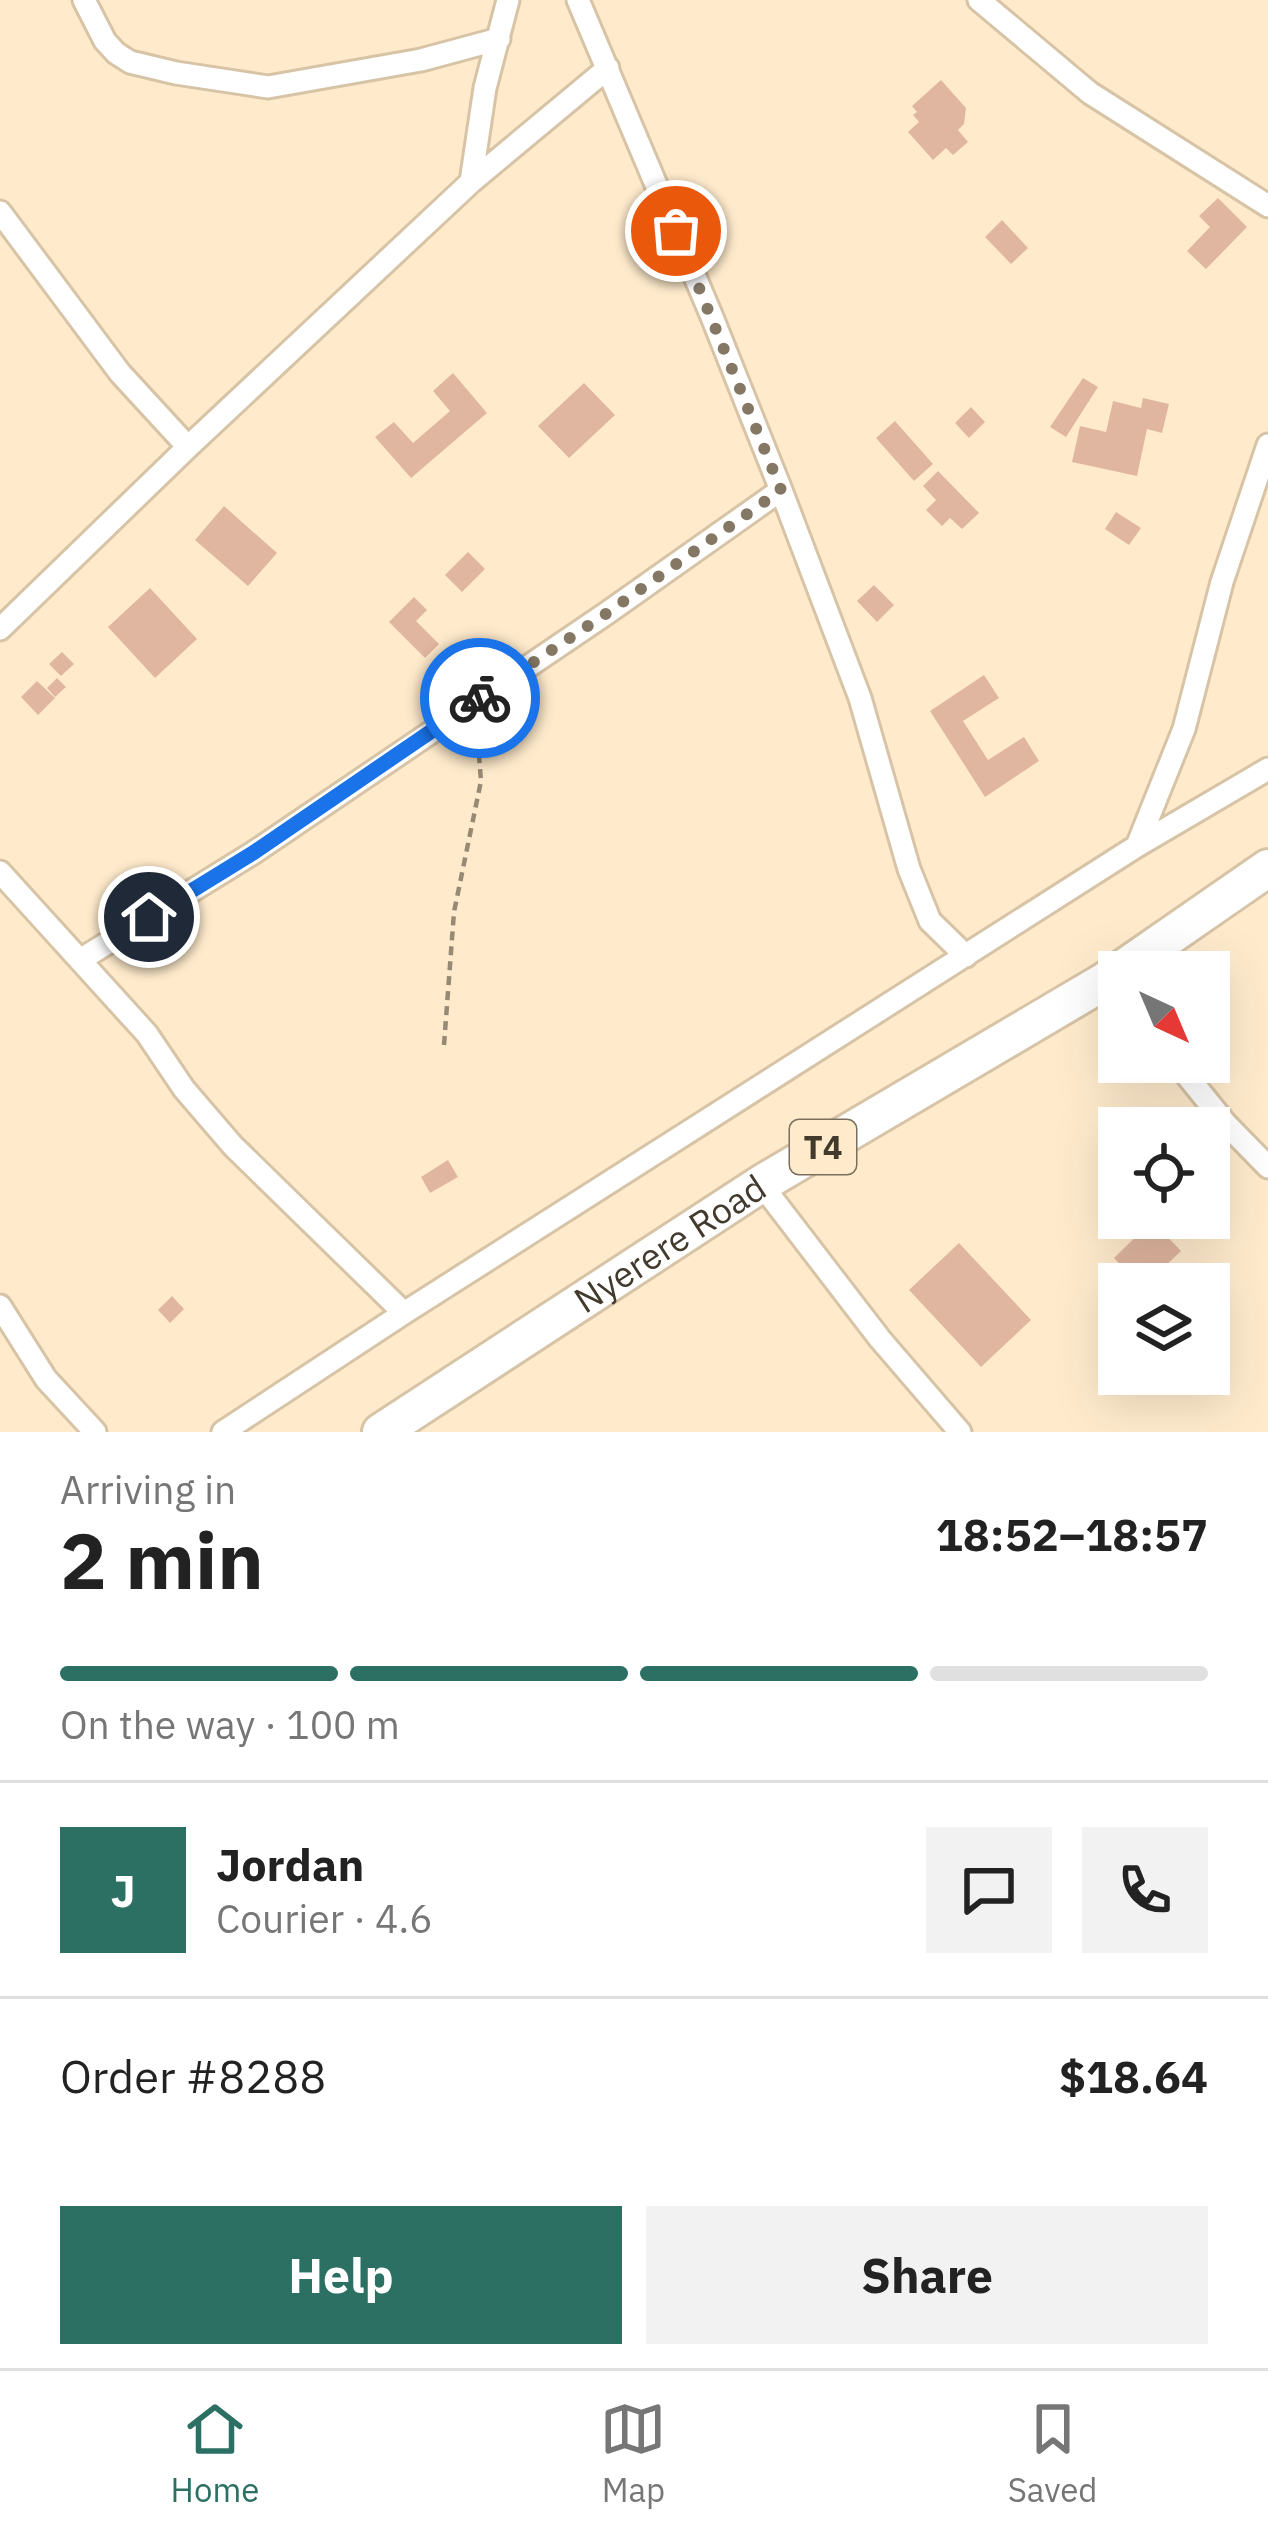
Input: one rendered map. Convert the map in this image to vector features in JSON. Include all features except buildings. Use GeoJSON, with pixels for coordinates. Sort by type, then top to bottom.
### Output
{"type":"FeatureCollection","features":[{"type":"Feature","properties":{"kind":"highway","name":"Nyerere Road"},"geometry":{"type":"LineString","coordinates":[[1161,951],[1268,868]]}},
{"type":"Feature","properties":{"kind":"highway","name":"Nyerere Road"},"geometry":{"type":"LineString","coordinates":[[381,1432],[761,1184],[1098,997]]}},
{"type":"Feature","properties":{"kind":"street"},"geometry":{"type":"LineString","coordinates":[[84,0],[105,41],[130,62],[268,87],[421,60],[500,39]]}},
{"type":"Feature","properties":{"kind":"street"},"geometry":{"type":"LineString","coordinates":[[471,182],[485,88],[508,0]]}},
{"type":"Feature","properties":{"kind":"street"},"geometry":{"type":"LineString","coordinates":[[578,0],[781,490],[860,698],[923,904],[930,921],[966,956]]}},
{"type":"Feature","properties":{"kind":"street"},"geometry":{"type":"LineString","coordinates":[[979,0],[1111,108],[1268,206]]}},
{"type":"Feature","properties":{"kind":"street"},"geometry":{"type":"LineString","coordinates":[[0,628],[471,182],[608,68]]}},
{"type":"Feature","properties":{"kind":"street"},"geometry":{"type":"LineString","coordinates":[[0,212],[120,374],[188,447]]}},
{"type":"Feature","properties":{"kind":"street"},"geometry":{"type":"LineString","coordinates":[[1137,845],[1184,729],[1222,582],[1268,446]]}},
{"type":"Feature","properties":{"kind":"street"},"geometry":{"type":"LineString","coordinates":[[80,960],[253,853],[781,490]]}},
{"type":"Feature","properties":{"kind":"street"},"geometry":{"type":"LineString","coordinates":[[223,1432],[1137,845],[1268,770]]}},
{"type":"Feature","properties":{"kind":"street"},"geometry":{"type":"LineString","coordinates":[[0,872],[147,1034],[184,1089],[233,1146],[404,1313]]}},
{"type":"Feature","properties":{"kind":"street"},"geometry":{"type":"LineString","coordinates":[[1193,1083],[1268,1166]]}},
{"type":"Feature","properties":{"kind":"street"},"geometry":{"type":"LineString","coordinates":[[761,1184],[880,1339],[960,1432]]}},
{"type":"Feature","properties":{"kind":"street"},"geometry":{"type":"LineString","coordinates":[[0,1306],[46,1378],[95,1432]]}},
{"type":"Feature","properties":{"kind":"path"},"geometry":{"type":"LineString","coordinates":[[444,1045],[454,912],[481,781],[478,743],[491,691]]}},
{"type":"Feature","properties":{"kind":"way so far"},"geometry":{"type":"LineString","coordinates":[[480,698],[781,490],[676,231]]}},
{"type":"Feature","properties":{"kind":"route"},"geometry":{"type":"LineString","coordinates":[[149,917],[253,853],[480,698]]}}]}
